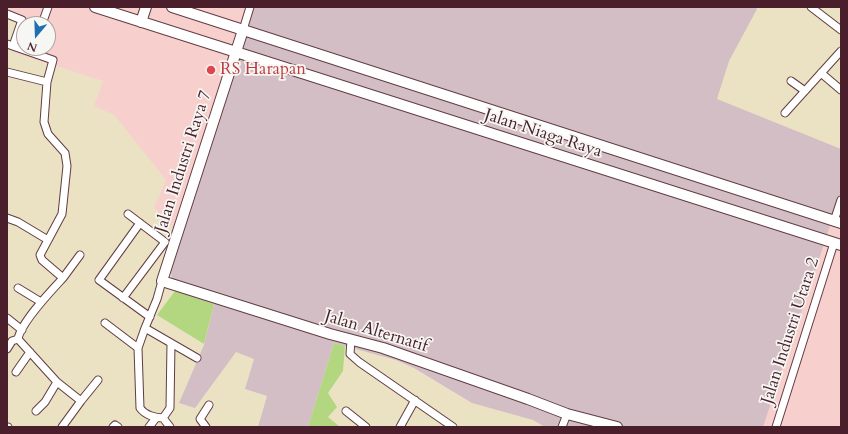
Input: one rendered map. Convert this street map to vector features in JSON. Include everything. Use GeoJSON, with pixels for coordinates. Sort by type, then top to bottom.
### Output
{"type":"FeatureCollection","features":[{"type":"Feature","properties":{"kind":"main road","name":"Jalan Niaga Raya"},"geometry":{"type":"LineString","coordinates":[[95,7],[838,244]]}},
{"type":"Feature","properties":{"kind":"main road"},"geometry":{"type":"LineString","coordinates":[[141,22],[146,7]]}},
{"type":"Feature","properties":{"kind":"main road","name":"Jalan Niaga Raya"},"geometry":{"type":"LineString","coordinates":[[172,7],[838,222]]}},
{"type":"Feature","properties":{"kind":"main road","name":"Jalan Industri Raya 7"},"geometry":{"type":"LineString","coordinates":[[162,281],[243,30]]}},
{"type":"Feature","properties":{"kind":"main road","name":"Jalan Alternatif"},"geometry":{"type":"LineString","coordinates":[[162,281],[351,340],[383,348],[567,414],[617,427]]}},
{"type":"Feature","properties":{"kind":"street"},"geometry":{"type":"LineString","coordinates":[[243,30],[250,7]]}},
{"type":"Feature","properties":{"kind":"street"},"geometry":{"type":"LineString","coordinates":[[811,7],[841,30]]}},
{"type":"Feature","properties":{"kind":"street"},"geometry":{"type":"LineString","coordinates":[[7,14],[22,20],[10,45]]}},
{"type":"Feature","properties":{"kind":"street"},"geometry":{"type":"LineString","coordinates":[[785,113],[841,51]]}},
{"type":"Feature","properties":{"kind":"street"},"geometry":{"type":"LineString","coordinates":[[45,56],[53,60],[47,82],[44,112],[45,128],[65,154],[67,166],[62,214],[41,253],[40,258],[62,278]]}},
{"type":"Feature","properties":{"kind":"street"},"geometry":{"type":"LineString","coordinates":[[7,72],[47,82]]}},
{"type":"Feature","properties":{"kind":"street"},"geometry":{"type":"LineString","coordinates":[[821,73],[841,90]]}},
{"type":"Feature","properties":{"kind":"street"},"geometry":{"type":"LineString","coordinates":[[791,81],[805,91]]}},
{"type":"Feature","properties":{"kind":"street"},"geometry":{"type":"LineString","coordinates":[[838,222],[841,200]]}},
{"type":"Feature","properties":{"kind":"street"},"geometry":{"type":"LineString","coordinates":[[123,298],[165,242],[128,214]]}},
{"type":"Feature","properties":{"kind":"street"},"geometry":{"type":"LineString","coordinates":[[7,218],[18,222],[48,240]]}},
{"type":"Feature","properties":{"kind":"street"},"geometry":{"type":"LineString","coordinates":[[140,223],[99,280],[150,317]]}},
{"type":"Feature","properties":{"kind":"street","name":"Jalan Industri Utara 2"},"geometry":{"type":"LineString","coordinates":[[776,427],[838,244]]}},
{"type":"Feature","properties":{"kind":"street"},"geometry":{"type":"LineString","coordinates":[[7,349],[12,341],[18,339],[22,330],[41,302],[80,255]]}},
{"type":"Feature","properties":{"kind":"street"},"geometry":{"type":"LineString","coordinates":[[162,281],[138,348],[140,408],[143,412],[160,418],[170,427]]}},
{"type":"Feature","properties":{"kind":"street"},"geometry":{"type":"LineString","coordinates":[[18,288],[41,302]]}},
{"type":"Feature","properties":{"kind":"street"},"geometry":{"type":"LineString","coordinates":[[7,318],[22,330]]}},
{"type":"Feature","properties":{"kind":"street"},"geometry":{"type":"LineString","coordinates":[[105,323],[138,348]]}},
{"type":"Feature","properties":{"kind":"street"},"geometry":{"type":"LineString","coordinates":[[145,328],[197,358]]}},
{"type":"Feature","properties":{"kind":"street"},"geometry":{"type":"LineString","coordinates":[[18,339],[57,382],[81,401]]}},
{"type":"Feature","properties":{"kind":"street"},"geometry":{"type":"LineString","coordinates":[[351,340],[349,350],[353,357],[453,427]]}},
{"type":"Feature","properties":{"kind":"street"},"geometry":{"type":"LineString","coordinates":[[150,427],[170,409],[171,343]]}},
{"type":"Feature","properties":{"kind":"street"},"geometry":{"type":"LineString","coordinates":[[16,372],[30,352]]}},
{"type":"Feature","properties":{"kind":"street"},"geometry":{"type":"LineString","coordinates":[[62,427],[98,380]]}},
{"type":"Feature","properties":{"kind":"street"},"geometry":{"type":"LineString","coordinates":[[36,411],[45,402],[57,382]]}},
{"type":"Feature","properties":{"kind":"street"},"geometry":{"type":"LineString","coordinates":[[400,427],[415,400]]}},
{"type":"Feature","properties":{"kind":"street"},"geometry":{"type":"LineString","coordinates":[[206,427],[200,419],[208,405]]}},
{"type":"Feature","properties":{"kind":"street"},"geometry":{"type":"LineString","coordinates":[[346,411],[366,427]]}},
{"type":"Feature","properties":{"kind":"street"},"geometry":{"type":"LineString","coordinates":[[562,427],[567,414]]}},
{"type":"Feature","properties":{"kind":"street"},"geometry":{"type":"LineString","coordinates":[[113,427],[114,425],[118,427]]}},
{"type":"Feature","properties":{"kind":"shaded area"},"geometry":{"type":"Polygon","coordinates":[[[7,7],[248,7],[179,235],[154,207],[166,180],[114,115],[94,106],[103,81],[25,56],[56,56],[56,16],[16,16],[16,17],[7,14],[7,7]]]}},
{"type":"Feature","properties":{"kind":"shaded area"},"geometry":{"type":"Polygon","coordinates":[[[248,7],[755,7],[757,9],[729,61],[717,99],[841,149],[841,193],[763,427],[545,427],[533,420],[472,403],[414,368],[396,360],[334,343],[308,427],[258,427],[267,396],[245,389],[254,359],[236,352],[195,408],[179,403],[204,345],[214,304],[175,291],[169,266],[248,7]]]}},
{"type":"Feature","properties":{"kind":"shaded area"},"geometry":{"type":"Polygon","coordinates":[[[16,37],[16,53],[12,52],[16,37]]]}},
{"type":"Feature","properties":{"kind":"shaded area"},"geometry":{"type":"Polygon","coordinates":[[[841,193],[841,427],[763,427],[822,251],[841,193]]]}},
{"type":"Feature","properties":{"kind":"green space"},"geometry":{"type":"Polygon","coordinates":[[[175,291],[214,304],[204,344],[157,315],[175,291]]]}},
{"type":"Feature","properties":{"kind":"green space"},"geometry":{"type":"Polygon","coordinates":[[[334,343],[345,346],[343,371],[328,393],[337,407],[328,417],[340,427],[308,427],[334,343]]]}},
{"type":"Feature","properties":{"kind":"place","name":"RS Harapan"},"geometry":{"type":"Point","coordinates":[211,70]}}]}
